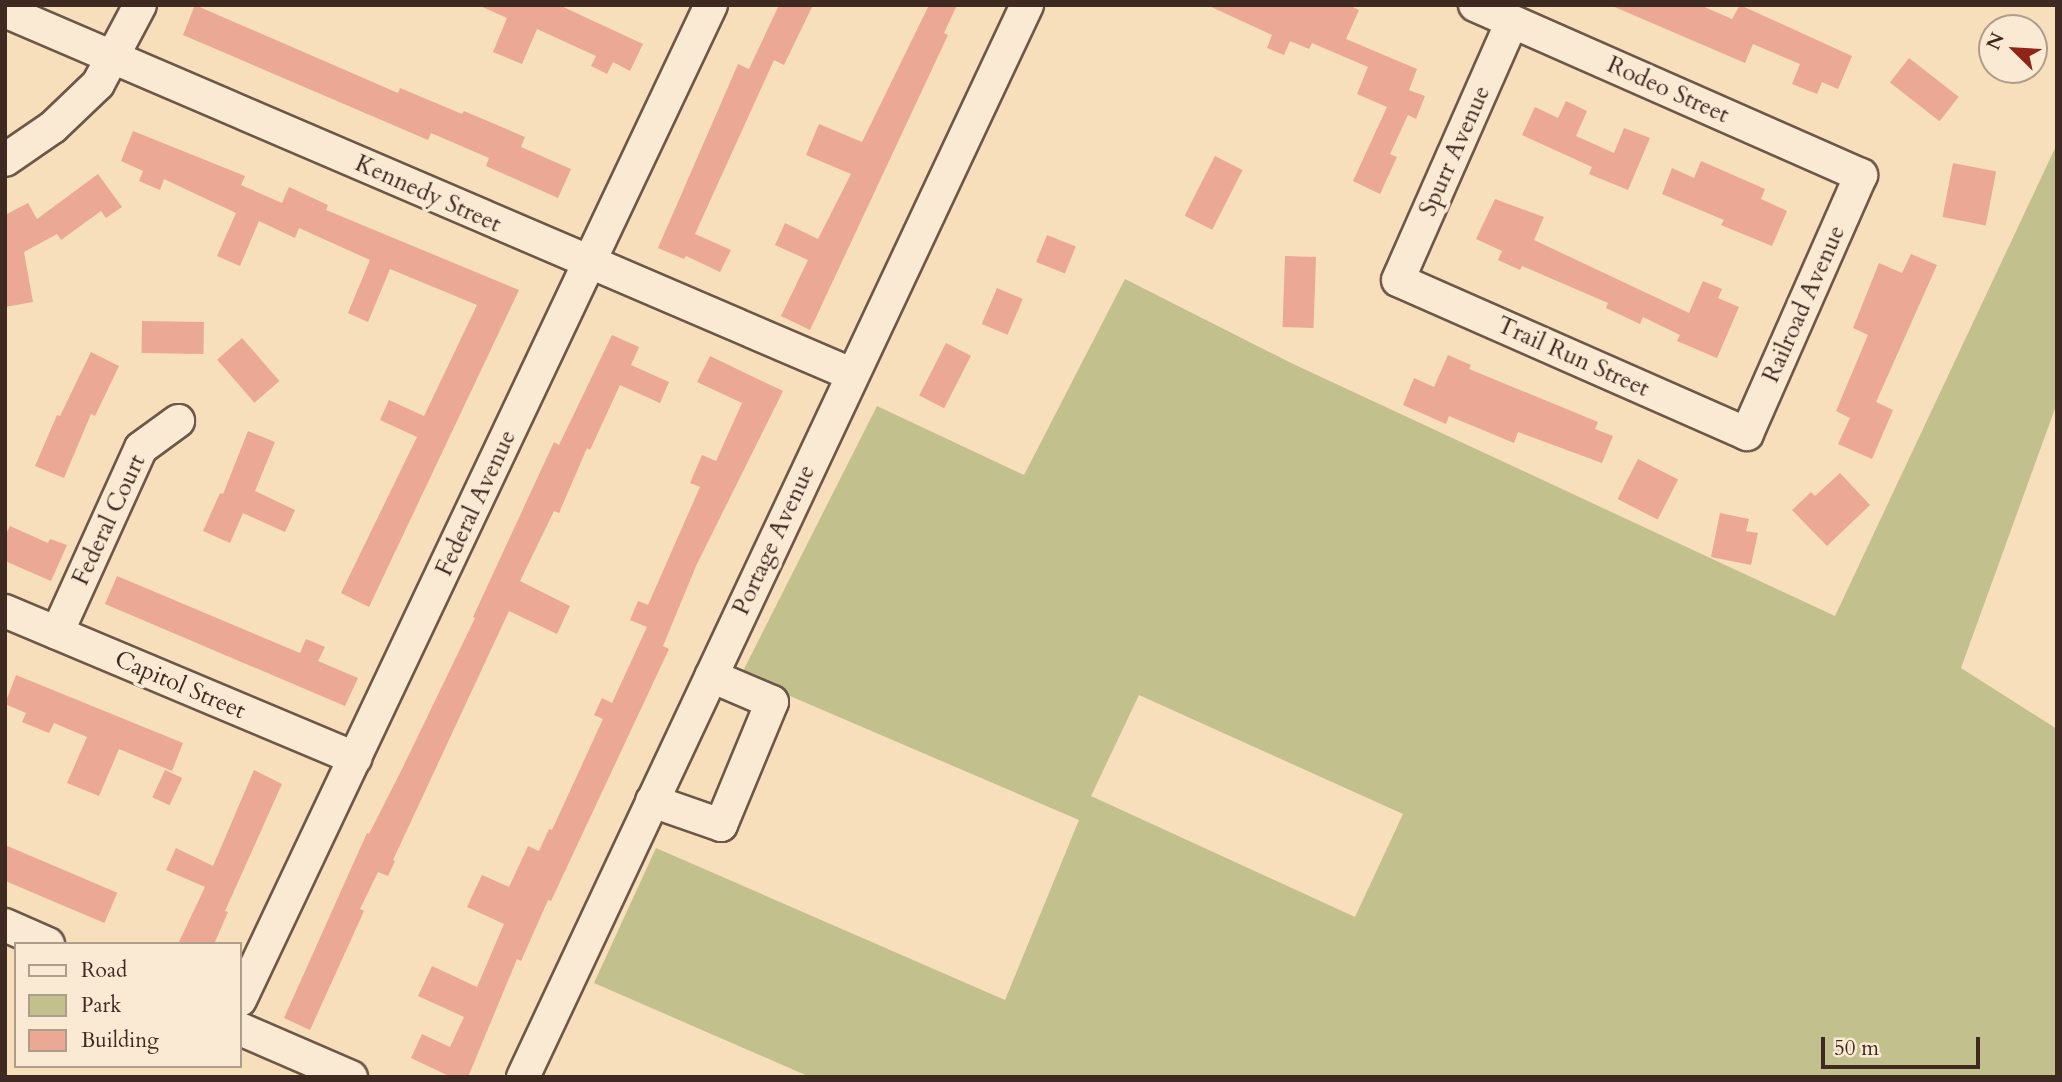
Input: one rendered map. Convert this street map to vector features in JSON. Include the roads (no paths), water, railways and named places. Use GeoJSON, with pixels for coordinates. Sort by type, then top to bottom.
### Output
{"type":"FeatureCollection","features":[{"type":"Feature","properties":{"kind":"street"},"geometry":{"type":"LineString","coordinates":[[5,160],[53,127],[99,84],[140,5]]}},
{"type":"Feature","properties":{"kind":"street","name":"Portage Avenue"},"geometry":{"type":"LineString","coordinates":[[523,1077],[851,374],[1027,5]]}},
{"type":"Feature","properties":{"kind":"street","name":"Rodeo Street"},"geometry":{"type":"LineString","coordinates":[[1475,5],[1861,175]]}},
{"type":"Feature","properties":{"kind":"street","name":"Federal Avenue"},"geometry":{"type":"LineString","coordinates":[[242,996],[709,6]]}},
{"type":"Feature","properties":{"kind":"street","name":"Kennedy Street"},"geometry":{"type":"LineString","coordinates":[[5,11],[589,264],[851,374]]}},
{"type":"Feature","properties":{"kind":"street","name":"Spurr Avenue"},"geometry":{"type":"LineString","coordinates":[[1398,280],[1513,22]]}},
{"type":"Feature","properties":{"kind":"street","name":"Railroad Avenue"},"geometry":{"type":"LineString","coordinates":[[1747,434],[1861,175]]}},
{"type":"Feature","properties":{"kind":"street","name":"Trail Run Street"},"geometry":{"type":"LineString","coordinates":[[1398,280],[1747,434]]}},
{"type":"Feature","properties":{"kind":"street","name":"Federal Court"},"geometry":{"type":"LineString","coordinates":[[57,633],[141,448],[178,421]]}},
{"type":"Feature","properties":{"kind":"street","name":"Capitol Street"},"geometry":{"type":"LineString","coordinates":[[5,611],[355,758]]}},
{"type":"Feature","properties":{"kind":"street"},"geometry":{"type":"LineString","coordinates":[[652,801],[721,825],[772,702],[710,676]]}},
{"type":"Feature","properties":{"kind":"street"},"geometry":{"type":"LineString","coordinates":[[5,925],[43,942]]}},
{"type":"Feature","properties":{"kind":"street"},"geometry":{"type":"LineString","coordinates":[[242,1030],[351,1077]]}}]}
